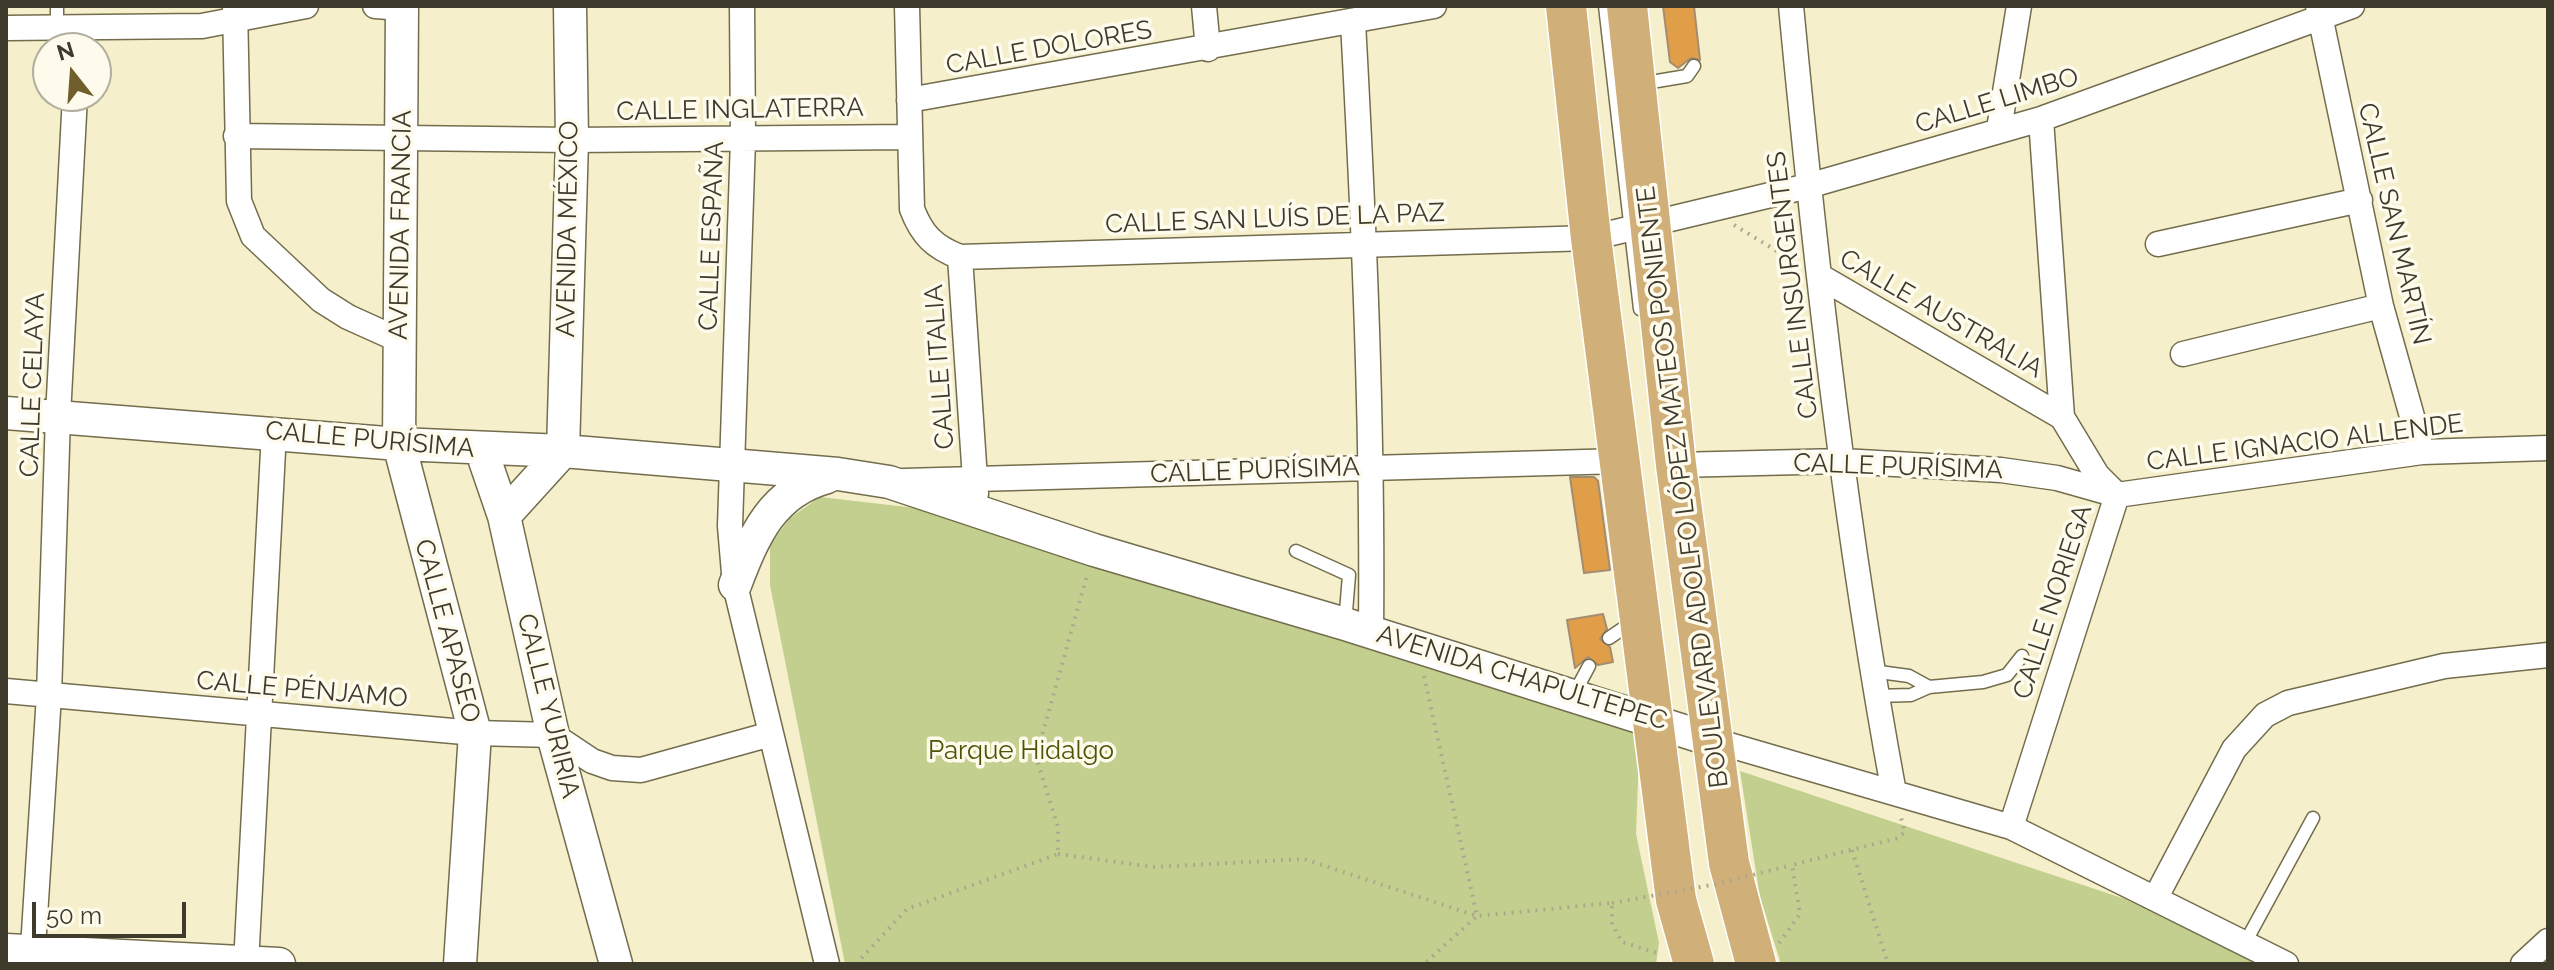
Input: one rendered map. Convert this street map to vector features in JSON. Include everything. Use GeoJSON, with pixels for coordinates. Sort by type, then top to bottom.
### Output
{"type":"FeatureCollection","features":[{"type":"Feature","properties":{"kind":"main road","name":"BOULEVARD ADOLFO LÓPEZ MATEOS PONIENTE"},"geometry":{"type":"LineString","coordinates":[[1566,6],[1614,232],[1676,465],[1682,730]]}},
{"type":"Feature","properties":{"kind":"main road","name":"BOULEVARD ADOLFO LÓPEZ MATEOS PONIENTE"},"geometry":{"type":"LineString","coordinates":[[1627,6],[1636,84],[1614,232],[1624,628],[1682,730],[1729,863],[1755,963]]}},
{"type":"Feature","properties":{"kind":"main road"},"geometry":{"type":"LineString","coordinates":[[1678,962],[1645,783],[1682,730]]}},
{"type":"Feature","properties":{"kind":"street"},"geometry":{"type":"LineString","coordinates":[[6,28],[202,26],[235,14],[306,6]]}},
{"type":"Feature","properties":{"kind":"street","name":"AVENIDA MÉXICO"},"geometry":{"type":"LineString","coordinates":[[563,451],[572,140],[570,6]]}},
{"type":"Feature","properties":{"kind":"street","name":"CALLE ESPAÑA"},"geometry":{"type":"LineString","coordinates":[[742,6],[743,139],[734,467],[729,498],[735,585],[827,964]]}},
{"type":"Feature","properties":{"kind":"street","name":"CALLE ITALIA"},"geometry":{"type":"LineString","coordinates":[[907,6],[911,198],[920,228],[934,245],[960,257],[976,494]]}},
{"type":"Feature","properties":{"kind":"street"},"geometry":{"type":"LineString","coordinates":[[1204,6],[1208,49]]}},
{"type":"Feature","properties":{"kind":"street","name":"CALLE DOLORES"},"geometry":{"type":"LineString","coordinates":[[909,100],[1208,49],[1434,6]]}},
{"type":"Feature","properties":{"kind":"street","name":"CALLE INSURGENTES"},"geometry":{"type":"LineString","coordinates":[[1791,6],[1808,186],[1842,461],[1872,671],[1894,793]]}},
{"type":"Feature","properties":{"kind":"street"},"geometry":{"type":"LineString","coordinates":[[1999,129],[2019,6]]}},
{"type":"Feature","properties":{"kind":"street","name":"CALLE LIMBO"},"geometry":{"type":"LineString","coordinates":[[1614,232],[1808,186],[2041,119],[2167,76],[2318,10],[2352,6]]}},
{"type":"Feature","properties":{"kind":"street","name":"AVENIDA FRANCIA"},"geometry":{"type":"LineString","coordinates":[[393,7],[402,139],[399,444]]}},
{"type":"Feature","properties":{"kind":"street","name":"CALLE SAN MARTÍN"},"geometry":{"type":"LineString","coordinates":[[2318,10],[2381,306],[2422,452]]}},
{"type":"Feature","properties":{"kind":"street"},"geometry":{"type":"LineString","coordinates":[[235,14],[239,201],[253,236],[321,300],[348,317],[399,340]]}},
{"type":"Feature","properties":{"kind":"street"},"geometry":{"type":"LineString","coordinates":[[1353,22],[1365,244],[1372,467],[1358,628]]}},
{"type":"Feature","properties":{"kind":"street","name":"CALLE CELAYA"},"geometry":{"type":"LineString","coordinates":[[23,955],[49,695],[58,416],[74,112]]}},
{"type":"Feature","properties":{"kind":"street","name":"CALLE NORIEGA"},"geometry":{"type":"LineString","coordinates":[[2011,827],[2117,495],[2097,475],[2062,417],[2041,119]]}},
{"type":"Feature","properties":{"kind":"street","name":"CALLE INGLATERRA"},"geometry":{"type":"LineString","coordinates":[[236,136],[572,140],[909,137]]}},
{"type":"Feature","properties":{"kind":"street"},"geometry":{"type":"LineString","coordinates":[[2158,244],[2360,200]]}},
{"type":"Feature","properties":{"kind":"street","name":"CALLE SAN LUÍS DE LA PAZ"},"geometry":{"type":"LineString","coordinates":[[960,257],[1365,244],[1614,232]]}},
{"type":"Feature","properties":{"kind":"street","name":"CALLE AUSTRALIA"},"geometry":{"type":"LineString","coordinates":[[1821,277],[2062,417]]}},
{"type":"Feature","properties":{"kind":"street"},"geometry":{"type":"LineString","coordinates":[[2183,354],[2381,306]]}},
{"type":"Feature","properties":{"kind":"street","name":"CALLE PURÍSIMA"},"geometry":{"type":"LineString","coordinates":[[6,413],[399,444],[563,451],[734,467]]}},
{"type":"Feature","properties":{"kind":"street"},"geometry":{"type":"LineString","coordinates":[[246,963],[274,432]]}},
{"type":"Feature","properties":{"kind":"street","name":"CALLE APASEO"},"geometry":{"type":"LineString","coordinates":[[399,444],[475,733],[460,964]]}},
{"type":"Feature","properties":{"kind":"street","name":"CALLE IGNACIO ALLENDE"},"geometry":{"type":"LineString","coordinates":[[2117,495],[2422,452],[2548,448]]}},
{"type":"Feature","properties":{"kind":"street","name":"CALLE YURIRIA"},"geometry":{"type":"LineString","coordinates":[[481,449],[504,516],[553,735],[616,964]]}},
{"type":"Feature","properties":{"kind":"street"},"geometry":{"type":"LineString","coordinates":[[504,516],[563,451]]}},
{"type":"Feature","properties":{"kind":"street","name":"CALLE PURÍSIMA"},"geometry":{"type":"LineString","coordinates":[[976,494],[1372,467],[1621,461]]}},
{"type":"Feature","properties":{"kind":"street","name":"CALLE PURÍSIMA"},"geometry":{"type":"LineString","coordinates":[[1676,465],[1842,461],[2001,470],[2057,478],[2117,495]]}},
{"type":"Feature","properties":{"kind":"street","name":"AVENIDA CHAPULTEPEC"},"geometry":{"type":"LineString","coordinates":[[734,467],[838,474],[976,494],[1094,550],[1417,646],[1581,680],[1682,730],[2011,827],[2286,964]]}},
{"type":"Feature","properties":{"kind":"street"},"geometry":{"type":"LineString","coordinates":[[735,585],[771,510],[802,485],[838,474]]}},
{"type":"Feature","properties":{"kind":"street"},"geometry":{"type":"LineString","coordinates":[[2156,897],[2234,749],[2248,731],[2275,708],[2444,666],[2548,655]]}},
{"type":"Feature","properties":{"kind":"street","name":"CALLE PÉNJAMO"},"geometry":{"type":"LineString","coordinates":[[6,691],[475,733],[553,735]]}},
{"type":"Feature","properties":{"kind":"street"},"geometry":{"type":"LineString","coordinates":[[553,735],[592,761],[612,768],[641,770],[771,734]]}},
{"type":"Feature","properties":{"kind":"street"},"geometry":{"type":"LineString","coordinates":[[2523,964],[2548,941]]}},
{"type":"Feature","properties":{"kind":"street"},"geometry":{"type":"LineString","coordinates":[[23,955],[279,964]]}},
{"type":"Feature","properties":{"kind":"lane"},"geometry":{"type":"LineString","coordinates":[[1605,6],[1614,232],[1642,324]]}},
{"type":"Feature","properties":{"kind":"lane"},"geometry":{"type":"LineString","coordinates":[[1636,84],[1687,76],[1694,66]]}},
{"type":"Feature","properties":{"kind":"lane"},"geometry":{"type":"LineString","coordinates":[[1629,417],[1682,730],[1682,832]]}},
{"type":"Feature","properties":{"kind":"lane"},"geometry":{"type":"LineString","coordinates":[[1296,551],[1349,575],[1358,628]]}},
{"type":"Feature","properties":{"kind":"lane"},"geometry":{"type":"LineString","coordinates":[[1876,696],[1911,695],[1929,687],[1983,682],[2007,675],[2022,656]]}},
{"type":"Feature","properties":{"kind":"lane"},"geometry":{"type":"LineString","coordinates":[[1872,671],[1909,676],[1929,687]]}},
{"type":"Feature","properties":{"kind":"lane"},"geometry":{"type":"LineString","coordinates":[[2245,943],[2313,818]]}},
{"type":"Feature","properties":{"kind":"path","name":"CALLE AUSTRALIA"},"geometry":{"type":"LineString","coordinates":[[1710,211],[1821,277]]}},
{"type":"Feature","properties":{"kind":"path"},"geometry":{"type":"LineString","coordinates":[[1058,854],[1058,827],[1036,757],[1094,550]]}},
{"type":"Feature","properties":{"kind":"path"},"geometry":{"type":"LineString","coordinates":[[1417,646],[1477,916]]}},
{"type":"Feature","properties":{"kind":"path"},"geometry":{"type":"LineString","coordinates":[[856,964],[907,909],[1058,854],[1154,867],[1304,859],[1477,916],[1612,903],[1717,884],[1898,838],[1905,832],[1894,793]]}},
{"type":"Feature","properties":{"kind":"path"},"geometry":{"type":"LineString","coordinates":[[1852,850],[1888,964]]}},
{"type":"Feature","properties":{"kind":"path"},"geometry":{"type":"LineString","coordinates":[[1755,963],[1781,942],[1800,914],[1792,865]]}},
{"type":"Feature","properties":{"kind":"path"},"geometry":{"type":"LineString","coordinates":[[1612,903],[1612,924],[1622,942],[1678,962]]}},
{"type":"Feature","properties":{"kind":"path"},"geometry":{"type":"LineString","coordinates":[[1424,964],[1477,916]]}},
{"type":"Feature","properties":{"kind":"green space","name":"Parque Hidalgo"},"geometry":{"type":"Polygon","coordinates":[[[820,497],[950,512],[1640,728],[1636,834],[1659,943],[1656,964],[845,964],[770,585],[770,545],[790,518],[820,497]]]}},
{"type":"Feature","properties":{"kind":"green space"},"geometry":{"type":"Polygon","coordinates":[[[1740,771],[2125,899],[2257,964],[1781,964],[1760,897],[1740,771]]]}},
{"type":"Feature","properties":{"kind":"building"},"geometry":{"type":"Polygon","coordinates":[[[1663,6],[1694,6],[1700,60],[1691,58],[1678,68],[1670,62],[1663,6]]]}},
{"type":"Feature","properties":{"kind":"building"},"geometry":{"type":"Polygon","coordinates":[[[1570,477],[1594,477],[1598,481],[1610,570],[1584,573],[1570,477]]]}},
{"type":"Feature","properties":{"kind":"building"},"geometry":{"type":"Polygon","coordinates":[[[1603,614],[1607,629],[1600,639],[1610,647],[1613,662],[1598,665],[1588,657],[1575,668],[1567,620],[1603,614]]]}}]}
